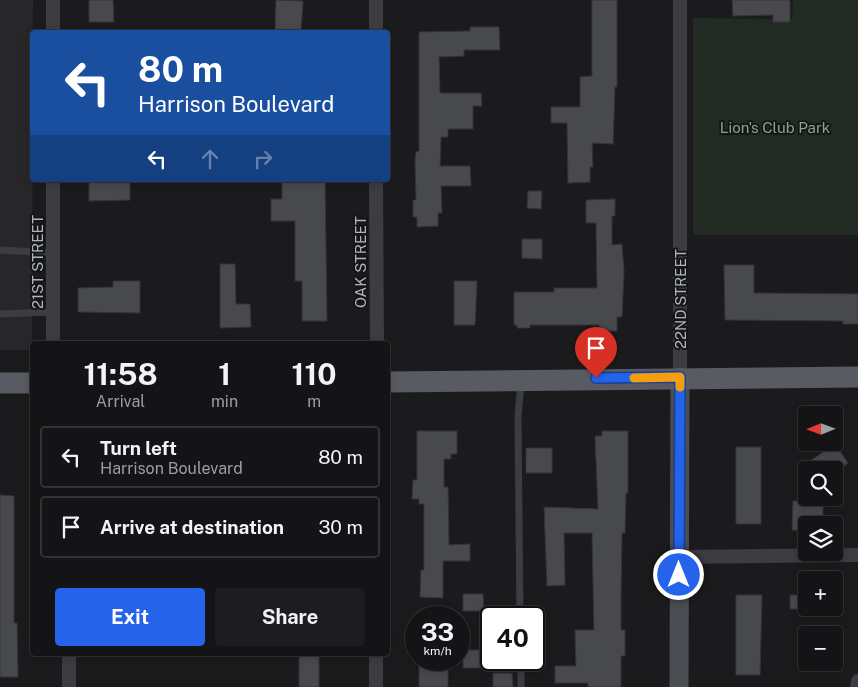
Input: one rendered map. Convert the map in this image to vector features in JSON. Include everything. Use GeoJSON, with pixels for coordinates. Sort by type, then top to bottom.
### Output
{"type":"FeatureCollection","features":[{"type":"Feature","properties":{"kind":"main road"},"geometry":{"type":"LineString","coordinates":[[390,382],[680,377],[858,377]]}},
{"type":"Feature","properties":{"kind":"main road"},"geometry":{"type":"LineString","coordinates":[[0,381],[30,383]]}},
{"type":"Feature","properties":{"kind":"street"},"geometry":{"type":"LineString","coordinates":[[53,0],[53,30]]}},
{"type":"Feature","properties":{"kind":"street"},"geometry":{"type":"LineString","coordinates":[[376,0],[376,30]]}},
{"type":"Feature","properties":{"kind":"street","name":"22ND STREET"},"geometry":{"type":"LineString","coordinates":[[679,687],[680,0]]}},
{"type":"Feature","properties":{"kind":"street","name":"21ST STREET"},"geometry":{"type":"LineString","coordinates":[[53,182],[53,341]]}},
{"type":"Feature","properties":{"kind":"street","name":"OAK STREET"},"geometry":{"type":"LineString","coordinates":[[376,182],[376,341]]}},
{"type":"Feature","properties":{"kind":"street"},"geometry":{"type":"LineString","coordinates":[[679,557],[858,555]]}},
{"type":"Feature","properties":{"kind":"street"},"geometry":{"type":"LineString","coordinates":[[69,656],[69,687]]}},
{"type":"Feature","properties":{"kind":"street"},"geometry":{"type":"LineString","coordinates":[[376,656],[376,687]]}},
{"type":"Feature","properties":{"kind":"street"},"geometry":{"type":"LineString","coordinates":[[857,687],[858,681]]}},
{"type":"Feature","properties":{"kind":"lane"},"geometry":{"type":"LineString","coordinates":[[0,250],[54,253]]}},
{"type":"Feature","properties":{"kind":"lane"},"geometry":{"type":"LineString","coordinates":[[0,314],[53,312]]}},
{"type":"Feature","properties":{"kind":"lane"},"geometry":{"type":"LineString","coordinates":[[520,606],[518,417],[521,380]]}},
{"type":"Feature","properties":{"kind":"lane"},"geometry":{"type":"LineString","coordinates":[[521,671],[521,687]]}},
{"type":"Feature","properties":{"kind":"shaded area"},"geometry":{"type":"Polygon","coordinates":[[[0,0],[33,0],[33,30],[30,30],[32,341],[30,341],[30,350],[0,350],[0,0]]]}},
{"type":"Feature","properties":{"kind":"green space","name":"Lion's Club Park"},"geometry":{"type":"Polygon","coordinates":[[[793,0],[858,0],[858,235],[693,235],[693,18],[792,19],[793,0]]]}},
{"type":"Feature","properties":{"kind":"building"},"geometry":{"type":"Polygon","coordinates":[[[89,0],[113,0],[114,22],[89,22],[89,0]]]}},
{"type":"Feature","properties":{"kind":"building"},"geometry":{"type":"Polygon","coordinates":[[[276,0],[303,1],[301,30],[275,30],[276,0]]]}},
{"type":"Feature","properties":{"kind":"building"},"geometry":{"type":"Polygon","coordinates":[[[592,0],[617,0],[617,87],[615,87],[613,144],[592,143],[593,167],[590,167],[590,182],[568,183],[567,123],[551,123],[551,107],[580,107],[580,77],[592,76],[592,0]]]}},
{"type":"Feature","properties":{"kind":"building"},"geometry":{"type":"Polygon","coordinates":[[[732,0],[790,0],[790,22],[773,22],[773,15],[733,16],[732,0]]]}},
{"type":"Feature","properties":{"kind":"building"},"geometry":{"type":"Polygon","coordinates":[[[470,27],[499,27],[500,50],[464,50],[464,56],[439,57],[440,93],[481,93],[482,106],[473,106],[473,129],[448,129],[448,137],[441,137],[440,166],[470,166],[471,186],[441,186],[442,213],[438,213],[438,226],[417,227],[417,217],[413,217],[413,200],[416,200],[415,161],[416,152],[419,151],[419,32],[470,31],[470,27]]]}},
{"type":"Feature","properties":{"kind":"building"},"geometry":{"type":"Polygon","coordinates":[[[89,182],[130,182],[130,200],[89,201],[89,182]]]}},
{"type":"Feature","properties":{"kind":"building"},"geometry":{"type":"Polygon","coordinates":[[[282,182],[325,182],[327,321],[302,321],[302,281],[295,281],[295,221],[271,221],[271,199],[282,199],[282,182]]]}},
{"type":"Feature","properties":{"kind":"building"},"geometry":{"type":"Polygon","coordinates":[[[528,191],[542,191],[541,209],[527,208],[528,191]]]}},
{"type":"Feature","properties":{"kind":"building"},"geometry":{"type":"Polygon","coordinates":[[[615,199],[615,216],[612,216],[612,245],[622,244],[624,271],[622,317],[617,317],[617,331],[599,331],[599,325],[530,325],[530,328],[517,328],[517,325],[514,325],[514,292],[554,292],[554,288],[597,288],[596,223],[586,223],[586,200],[615,199]]]}},
{"type":"Feature","properties":{"kind":"building"},"geometry":{"type":"Polygon","coordinates":[[[522,239],[542,239],[542,259],[522,258],[522,239]]]}},
{"type":"Feature","properties":{"kind":"building"},"geometry":{"type":"Polygon","coordinates":[[[220,264],[235,264],[236,304],[250,304],[251,327],[220,328],[220,264]]]}},
{"type":"Feature","properties":{"kind":"building"},"geometry":{"type":"Polygon","coordinates":[[[724,265],[754,265],[754,293],[858,294],[858,324],[843,324],[843,321],[725,320],[724,265]]]}},
{"type":"Feature","properties":{"kind":"building"},"geometry":{"type":"Polygon","coordinates":[[[113,281],[140,281],[140,313],[78,312],[78,288],[113,287],[113,281]]]}},
{"type":"Feature","properties":{"kind":"building"},"geometry":{"type":"Polygon","coordinates":[[[454,281],[477,281],[475,325],[454,325],[454,281]]]}},
{"type":"Feature","properties":{"kind":"building"},"geometry":{"type":"Polygon","coordinates":[[[417,431],[457,431],[457,454],[451,454],[451,459],[444,459],[444,487],[448,487],[449,545],[470,544],[470,561],[443,561],[443,598],[420,597],[421,570],[424,570],[424,504],[419,504],[419,499],[412,499],[413,480],[417,480],[417,431]]]}},
{"type":"Feature","properties":{"kind":"building"},"geometry":{"type":"Polygon","coordinates":[[[602,431],[628,431],[628,493],[626,493],[625,533],[622,533],[621,630],[625,630],[625,656],[621,656],[621,687],[588,687],[588,683],[555,683],[555,666],[576,666],[575,630],[594,630],[592,533],[564,533],[565,585],[547,586],[544,507],[598,509],[595,436],[602,436],[602,431]]]}},
{"type":"Feature","properties":{"kind":"building"},"geometry":{"type":"Polygon","coordinates":[[[736,447],[761,447],[761,524],[736,524],[736,447]]]}},
{"type":"Feature","properties":{"kind":"building"},"geometry":{"type":"Polygon","coordinates":[[[526,448],[552,448],[552,473],[526,473],[526,448]]]}},
{"type":"Feature","properties":{"kind":"building"},"geometry":{"type":"Polygon","coordinates":[[[825,451],[840,451],[848,463],[843,466],[843,461],[810,461],[825,451]]]}},
{"type":"Feature","properties":{"kind":"building"},"geometry":{"type":"Polygon","coordinates":[[[0,495],[14,496],[14,623],[17,623],[18,677],[0,677],[0,495]]]}},
{"type":"Feature","properties":{"kind":"building"},"geometry":{"type":"Polygon","coordinates":[[[793,501],[798,501],[798,506],[823,506],[823,516],[798,516],[798,530],[792,530],[793,501]]]}},
{"type":"Feature","properties":{"kind":"building"},"geometry":{"type":"Polygon","coordinates":[[[463,594],[483,594],[484,606],[480,606],[480,611],[470,611],[470,606],[463,606],[463,594]]]}},
{"type":"Feature","properties":{"kind":"building"},"geometry":{"type":"Polygon","coordinates":[[[736,595],[762,595],[760,675],[736,675],[736,595]]]}},
{"type":"Feature","properties":{"kind":"building"},"geometry":{"type":"Polygon","coordinates":[[[790,595],[798,595],[798,609],[790,609],[790,595]]]}},
{"type":"Feature","properties":{"kind":"building"},"geometry":{"type":"Polygon","coordinates":[[[470,650],[480,650],[480,668],[470,668],[470,650]]]}},
{"type":"Feature","properties":{"kind":"building"},"geometry":{"type":"Polygon","coordinates":[[[299,656],[319,656],[319,687],[299,687],[299,656]]]}},
{"type":"Feature","properties":{"kind":"building"},"geometry":{"type":"Polygon","coordinates":[[[419,671],[448,671],[448,687],[419,687],[419,671]]]}},
{"type":"Feature","properties":{"kind":"building"},"geometry":{"type":"Polygon","coordinates":[[[493,673],[512,673],[513,687],[493,687],[493,673]]]}},
{"type":"Feature","properties":{"kind":"slow traffic"},"geometry":{"type":"LineString","coordinates":[[634,378],[680,377],[680,387]]}},
{"type":"Feature","properties":{"kind":"route"},"geometry":{"type":"LineString","coordinates":[[596,378],[680,377],[679,575]]}}]}
